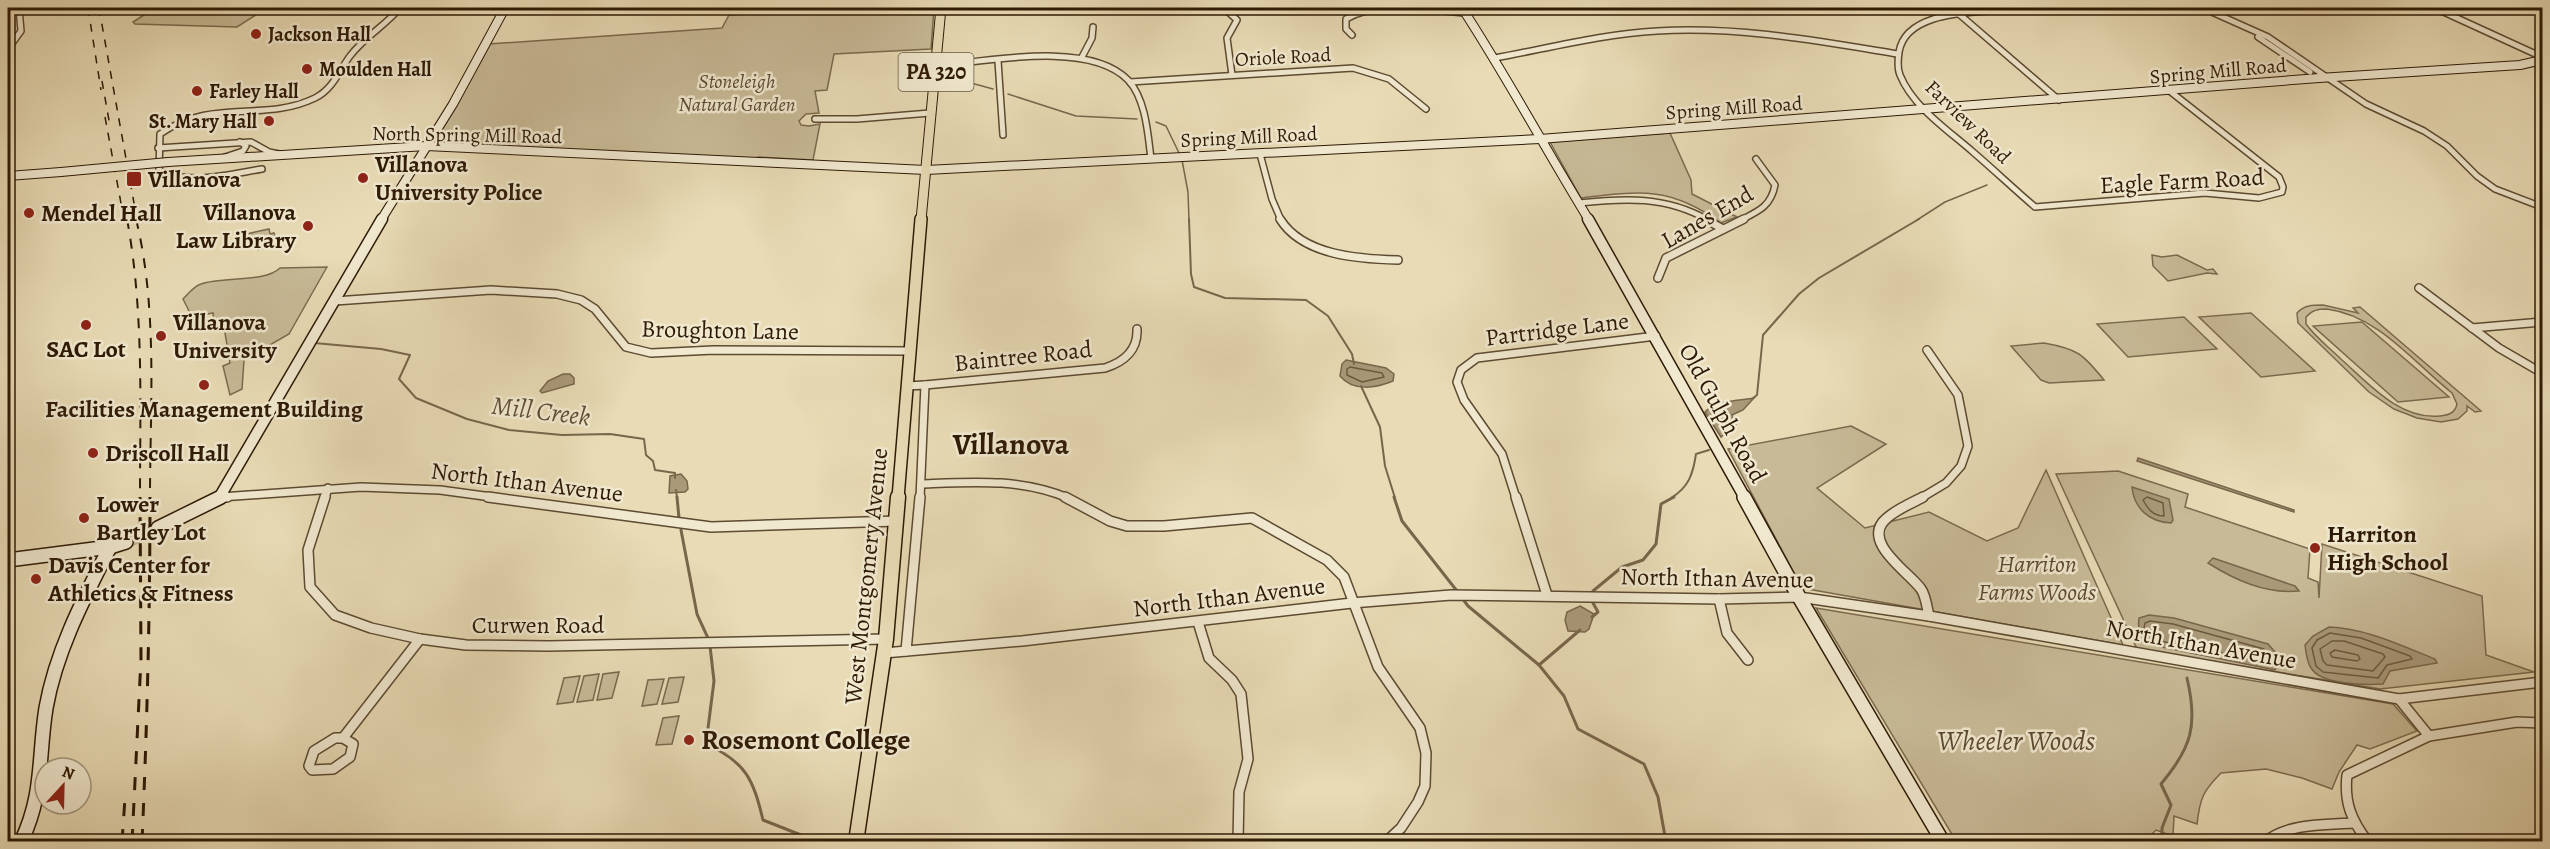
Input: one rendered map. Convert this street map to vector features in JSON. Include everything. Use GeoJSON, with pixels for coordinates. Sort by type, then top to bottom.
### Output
{"type":"FeatureCollection","features":[{"type":"Feature","properties":{"kind":"main road"},"geometry":{"type":"LineString","coordinates":[[221,497],[426,146],[453,104],[505,8]]}},
{"type":"Feature","properties":{"kind":"main road","name":"West Montgomery Avenue"},"geometry":{"type":"LineString","coordinates":[[856,842],[885,646],[897,521],[906,386],[941,8]]}},
{"type":"Feature","properties":{"kind":"main road","name":"Old Gulph Road"},"geometry":{"type":"LineString","coordinates":[[1464,10],[1495,58],[1656,336],[1799,597],[1943,842]]}},
{"type":"Feature","properties":{"kind":"main road","name":"Spring Mill Road"},"geometry":{"type":"LineString","coordinates":[[926,170],[1540,139],[2171,92],[2323,78],[2520,65],[2542,59]]}},
{"type":"Feature","properties":{"kind":"main road","name":"North Spring Mill Road"},"geometry":{"type":"LineString","coordinates":[[8,176],[222,158],[426,146],[926,170]]}},
{"type":"Feature","properties":{"kind":"main road","name":"North Ithan Avenue"},"geometry":{"type":"LineString","coordinates":[[158,528],[221,497]]}},
{"type":"Feature","properties":{"kind":"main road"},"geometry":{"type":"LineString","coordinates":[[8,560],[110,547],[126,542]]}},
{"type":"Feature","properties":{"kind":"main road"},"geometry":{"type":"LineString","coordinates":[[21,842],[33,821],[40,796],[46,708],[69,628],[110,547]]}},
{"type":"Feature","properties":{"kind":"street"},"geometry":{"type":"LineString","coordinates":[[8,49],[21,31],[19,8]]}},
{"type":"Feature","properties":{"kind":"street"},"geometry":{"type":"LineString","coordinates":[[262,169],[181,178],[167,176],[159,170],[159,134],[166,128],[199,114],[286,107],[303,103],[324,93],[352,52],[385,26],[400,8]]}},
{"type":"Feature","properties":{"kind":"street"},"geometry":{"type":"LineString","coordinates":[[1224,8],[1237,20],[1227,38],[1232,75]]}},
{"type":"Feature","properties":{"kind":"street"},"geometry":{"type":"LineString","coordinates":[[1352,35],[1346,29],[1346,19],[1362,11],[1406,8],[1464,10]]}},
{"type":"Feature","properties":{"kind":"street"},"geometry":{"type":"LineString","coordinates":[[1952,8],[2059,100]]}},
{"type":"Feature","properties":{"kind":"street"},"geometry":{"type":"LineString","coordinates":[[2197,8],[2263,39],[2289,57],[2310,66],[2323,78]]}},
{"type":"Feature","properties":{"kind":"street"},"geometry":{"type":"LineString","coordinates":[[2203,8],[2268,36],[2303,67],[2366,104],[2424,131],[2447,146],[2477,176],[2495,189],[2542,207]]}},
{"type":"Feature","properties":{"kind":"street"},"geometry":{"type":"LineString","coordinates":[[2435,8],[2542,59]]}},
{"type":"Feature","properties":{"kind":"street"},"geometry":{"type":"LineString","coordinates":[[1495,58],[1655,31],[1695,30],[1760,33],[1898,54],[1906,36],[1918,26],[1929,21],[1962,16],[1988,16],[1991,9]]}},
{"type":"Feature","properties":{"kind":"street"},"geometry":{"type":"LineString","coordinates":[[1082,57],[1092,38],[1093,27]]}},
{"type":"Feature","properties":{"kind":"street","name":"Farview Road"},"geometry":{"type":"LineString","coordinates":[[1898,54],[1899,72],[1927,111],[2037,208]]}},
{"type":"Feature","properties":{"kind":"street"},"geometry":{"type":"LineString","coordinates":[[937,66],[1058,56],[1082,57],[1102,63],[1130,82],[1147,126],[1151,159]]}},
{"type":"Feature","properties":{"kind":"street"},"geometry":{"type":"LineString","coordinates":[[998,61],[1003,135]]}},
{"type":"Feature","properties":{"kind":"street"},"geometry":{"type":"LineString","coordinates":[[2303,67],[2310,66]]}},
{"type":"Feature","properties":{"kind":"street","name":"Oriole Road"},"geometry":{"type":"LineString","coordinates":[[1130,82],[1353,68],[1389,79],[1426,109]]}},
{"type":"Feature","properties":{"kind":"street","name":"Eagle Farm Road"},"geometry":{"type":"LineString","coordinates":[[2037,208],[2205,193],[2259,198],[2282,192],[2283,187],[2279,177],[2171,92]]}},
{"type":"Feature","properties":{"kind":"street"},"geometry":{"type":"LineString","coordinates":[[815,119],[857,119],[930,113]]}},
{"type":"Feature","properties":{"kind":"street"},"geometry":{"type":"LineString","coordinates":[[222,158],[243,151],[246,146],[240,142]]}},
{"type":"Feature","properties":{"kind":"street"},"geometry":{"type":"LineString","coordinates":[[158,148],[251,142],[269,152],[285,154]]}},
{"type":"Feature","properties":{"kind":"street"},"geometry":{"type":"LineString","coordinates":[[1260,154],[1268,187],[1282,222],[1298,236],[1314,244],[1354,257],[1398,260]]}},
{"type":"Feature","properties":{"kind":"street"},"geometry":{"type":"LineString","coordinates":[[240,157],[250,164],[250,171]]}},
{"type":"Feature","properties":{"kind":"street","name":"Lanes End"},"geometry":{"type":"LineString","coordinates":[[1658,278],[1665,258],[1765,208],[1773,197],[1775,186],[1756,159]]}},
{"type":"Feature","properties":{"kind":"street"},"geometry":{"type":"LineString","coordinates":[[1579,203],[1634,197],[1660,200],[1684,207],[1723,229]]}},
{"type":"Feature","properties":{"kind":"street"},"geometry":{"type":"LineString","coordinates":[[2420,288],[2472,328],[2542,373]]}},
{"type":"Feature","properties":{"kind":"street","name":"Broughton Lane"},"geometry":{"type":"LineString","coordinates":[[335,301],[491,290],[557,294],[581,300],[595,309],[626,347],[651,353],[714,350],[910,351]]}},
{"type":"Feature","properties":{"kind":"street"},"geometry":{"type":"LineString","coordinates":[[2472,328],[2542,322]]}},
{"type":"Feature","properties":{"kind":"street","name":"Baintree Road"},"geometry":{"type":"LineString","coordinates":[[925,385],[1095,370],[1115,365],[1134,350],[1138,336],[1137,329]]}},
{"type":"Feature","properties":{"kind":"street","name":"Partridge Lane"},"geometry":{"type":"LineString","coordinates":[[1547,595],[1502,454],[1464,400],[1457,382],[1461,370],[1477,358],[1656,336]]}},
{"type":"Feature","properties":{"kind":"street"},"geometry":{"type":"LineString","coordinates":[[1927,350],[1958,394],[1968,446],[1961,466],[1946,483],[1885,519],[1880,531],[1881,544],[1891,559],[1923,590],[1929,616]]}},
{"type":"Feature","properties":{"kind":"street"},"geometry":{"type":"LineString","coordinates":[[906,386],[925,385]]}},
{"type":"Feature","properties":{"kind":"street","name":"West Montgomery Avenue"},"geometry":{"type":"LineString","coordinates":[[906,651],[921,484],[925,385]]}},
{"type":"Feature","properties":{"kind":"street"},"geometry":{"type":"LineString","coordinates":[[921,484],[988,481],[1027,485],[1051,491],[1073,500],[1110,521],[1128,526],[1164,526],[1252,518],[1327,560],[1344,577],[1378,668],[1420,728],[1426,753],[1425,786],[1418,802],[1401,828],[1386,842]]}},
{"type":"Feature","properties":{"kind":"street","name":"North Ithan Avenue"},"geometry":{"type":"LineString","coordinates":[[221,497],[328,488],[440,490],[711,527],[776,527],[897,521]]}},
{"type":"Feature","properties":{"kind":"street","name":"Curwen Road"},"geometry":{"type":"LineString","coordinates":[[328,488],[308,550],[310,587],[335,615],[371,628],[420,639],[466,645],[885,646]]}},
{"type":"Feature","properties":{"kind":"street","name":"North Ithan Avenue"},"geometry":{"type":"LineString","coordinates":[[885,646],[906,651],[1198,622],[1352,603],[1451,595],[1719,599],[1799,597],[1929,616],[2400,699],[2542,682]]}},
{"type":"Feature","properties":{"kind":"street"},"geometry":{"type":"LineString","coordinates":[[1719,599],[1726,633],[1748,660]]}},
{"type":"Feature","properties":{"kind":"street"},"geometry":{"type":"LineString","coordinates":[[1198,622],[1209,658],[1232,680],[1241,694],[1248,759],[1239,792],[1238,842]]}},
{"type":"Feature","properties":{"kind":"street"},"geometry":{"type":"LineString","coordinates":[[343,738],[353,744],[354,750],[344,763],[327,771],[312,770],[309,766],[312,753],[326,741],[343,738],[420,639]]}},
{"type":"Feature","properties":{"kind":"street"},"geometry":{"type":"LineString","coordinates":[[2400,699],[2429,736]]}},
{"type":"Feature","properties":{"kind":"street"},"geometry":{"type":"LineString","coordinates":[[2368,842],[2353,823],[2344,794],[2347,775],[2429,736],[2517,722],[2542,723]]}},
{"type":"Feature","properties":{"kind":"street"},"geometry":{"type":"LineString","coordinates":[[2265,842],[2268,838],[2284,831],[2353,823]]}},
{"type":"Feature","properties":{"kind":"green space"},"geometry":{"type":"Polygon","coordinates":[[[155,8],[267,8],[237,27],[135,24],[133,22],[155,8]]]}},
{"type":"Feature","properties":{"kind":"green space","name":"Stoneleigh Natural Garden"},"geometry":{"type":"Polygon","coordinates":[[[819,8],[934,8],[931,49],[834,54],[827,90],[815,91],[819,113],[806,114],[799,121],[801,125],[820,124],[813,160],[758,157],[758,160],[433,144],[488,44],[722,28],[729,15],[817,11],[819,8]]]}},
{"type":"Feature","properties":{"kind":"green space"},"geometry":{"type":"Polygon","coordinates":[[[1670,133],[1691,180],[1692,194],[1737,217],[1721,223],[1686,202],[1654,194],[1638,193],[1581,198],[1550,142],[1670,133]]]}},
{"type":"Feature","properties":{"kind":"green space"},"geometry":{"type":"Polygon","coordinates":[[[269,229],[270,234],[274,233],[277,244],[258,250],[256,245],[245,246],[242,235],[269,229]]]}},
{"type":"Feature","properties":{"kind":"green space"},"geometry":{"type":"Polygon","coordinates":[[[2152,255],[2162,257],[2177,255],[2207,270],[2213,269],[2217,274],[2207,273],[2168,281],[2153,266],[2152,255]]]}},
{"type":"Feature","properties":{"kind":"green space"},"geometry":{"type":"Polygon","coordinates":[[[327,267],[289,334],[244,360],[242,389],[230,395],[223,366],[230,363],[224,327],[214,325],[213,313],[192,317],[183,299],[196,286],[210,282],[264,276],[280,268],[327,267]]]}},
{"type":"Feature","properties":{"kind":"green space"},"geometry":{"type":"Polygon","coordinates":[[[2323,305],[2358,313],[2353,308],[2360,307],[2481,411],[2475,412],[2467,406],[2467,411],[2458,419],[2441,422],[2417,418],[2394,409],[2369,392],[2298,323],[2297,313],[2300,310],[2309,306],[2323,305]],[[2327,309],[2315,310],[2306,317],[2306,324],[2363,379],[2399,406],[2425,416],[2443,416],[2453,411],[2457,404],[2452,393],[2379,330],[2346,313],[2327,309]]]}},
{"type":"Feature","properties":{"kind":"green space"},"geometry":{"type":"Polygon","coordinates":[[[2251,313],[2315,371],[2261,377],[2199,317],[2251,313]]]}},
{"type":"Feature","properties":{"kind":"green space"},"geometry":{"type":"Polygon","coordinates":[[[2184,317],[2217,349],[2128,357],[2097,324],[2184,317]]]}},
{"type":"Feature","properties":{"kind":"green space"},"geometry":{"type":"Polygon","coordinates":[[[2362,322],[2449,397],[2398,402],[2313,326],[2362,322]]]}},
{"type":"Feature","properties":{"kind":"green space"},"geometry":{"type":"Polygon","coordinates":[[[2044,343],[2079,354],[2104,380],[2049,383],[2041,380],[2011,346],[2044,343]]]}},
{"type":"Feature","properties":{"kind":"green space","name":"Harriton Farms Woods"},"geometry":{"type":"Polygon","coordinates":[[[1851,426],[1886,444],[1817,488],[1865,528],[1929,512],[1987,541],[2018,528],[2046,470],[2123,645],[1802,588],[1728,449],[1851,426]]]}},
{"type":"Feature","properties":{"kind":"green space"},"geometry":{"type":"Polygon","coordinates":[[[2118,471],[2188,494],[2185,507],[2310,549],[2308,578],[2318,582],[2319,598],[2322,544],[2482,596],[2486,655],[2534,672],[2380,689],[2137,649],[2056,474],[2118,471]]]}},
{"type":"Feature","properties":{"kind":"green space","name":"Wheeler Woods"},"geometry":{"type":"Polygon","coordinates":[[[1816,608],[2393,704],[2417,731],[2370,749],[2357,745],[2339,772],[2332,789],[2302,778],[2266,769],[2221,773],[2203,796],[2197,824],[2174,816],[2173,836],[2156,830],[2145,841],[1956,841],[1816,608]]]}},
{"type":"Feature","properties":{"kind":"green space"},"geometry":{"type":"Polygon","coordinates":[[[619,672],[612,698],[597,700],[603,674],[619,672]]]}},
{"type":"Feature","properties":{"kind":"green space"},"geometry":{"type":"Polygon","coordinates":[[[599,674],[593,700],[577,702],[584,676],[599,674]]]}},
{"type":"Feature","properties":{"kind":"green space"},"geometry":{"type":"Polygon","coordinates":[[[580,676],[573,702],[557,704],[564,678],[580,676]]]}},
{"type":"Feature","properties":{"kind":"green space"},"geometry":{"type":"Polygon","coordinates":[[[684,677],[678,702],[662,704],[669,678],[684,677]]]}},
{"type":"Feature","properties":{"kind":"green space"},"geometry":{"type":"Polygon","coordinates":[[[664,679],[657,704],[642,706],[648,680],[664,679]]]}},
{"type":"Feature","properties":{"kind":"green space"},"geometry":{"type":"Polygon","coordinates":[[[679,716],[672,744],[656,745],[663,718],[679,716]]]}},
{"type":"Feature","properties":{"kind":"water"},"geometry":{"type":"Polygon","coordinates":[[[1346,360],[1386,368],[1394,374],[1393,381],[1372,387],[1351,385],[1340,376],[1342,364],[1346,360]]]}},
{"type":"Feature","properties":{"kind":"water"},"geometry":{"type":"Polygon","coordinates":[[[563,374],[570,374],[574,378],[574,384],[542,393],[540,391],[548,381],[563,374]]]}},
{"type":"Feature","properties":{"kind":"water"},"geometry":{"type":"Polygon","coordinates":[[[1754,398],[1743,410],[1732,415],[1736,424],[1721,437],[1705,412],[1721,403],[1754,398]]]}},
{"type":"Feature","properties":{"kind":"water"},"geometry":{"type":"Polygon","coordinates":[[[2138,458],[2294,510],[2294,512],[2137,461],[2138,458]]]}},
{"type":"Feature","properties":{"kind":"water"},"geometry":{"type":"Polygon","coordinates":[[[681,474],[687,481],[688,489],[685,492],[669,493],[670,476],[681,474]]]}},
{"type":"Feature","properties":{"kind":"water"},"geometry":{"type":"Polygon","coordinates":[[[2132,487],[2169,499],[2173,520],[2171,523],[2156,520],[2144,513],[2136,502],[2132,487]]]}},
{"type":"Feature","properties":{"kind":"water"},"geometry":{"type":"Polygon","coordinates":[[[2213,558],[2295,586],[2299,591],[2274,590],[2251,584],[2208,563],[2213,558]]]}},
{"type":"Feature","properties":{"kind":"water"},"geometry":{"type":"Polygon","coordinates":[[[1580,606],[1594,614],[1589,629],[1585,632],[1568,631],[1565,620],[1567,612],[1580,606]]]}},
{"type":"Feature","properties":{"kind":"water"},"geometry":{"type":"Polygon","coordinates":[[[2149,615],[2174,618],[2268,644],[2275,652],[2279,663],[2275,670],[2152,645],[2143,637],[2139,627],[2139,618],[2149,615]]]}},
{"type":"Feature","properties":{"kind":"water"},"geometry":{"type":"Polygon","coordinates":[[[2329,627],[2343,628],[2383,638],[2435,659],[2437,663],[2390,671],[2383,684],[2344,683],[2324,678],[2311,668],[2305,645],[2313,636],[2329,627]]]}},
{"type":"Feature","properties":{"kind":"waterway"},"geometry":{"type":"LineString","coordinates":[[942,75],[993,89]]}},
{"type":"Feature","properties":{"kind":"waterway"},"geometry":{"type":"LineString","coordinates":[[1008,94],[1076,116],[1137,119]]}},
{"type":"Feature","properties":{"kind":"waterway"},"geometry":{"type":"LineString","coordinates":[[1156,122],[1166,126],[1180,155]]}},
{"type":"Feature","properties":{"kind":"waterway"},"geometry":{"type":"LineString","coordinates":[[1182,160],[1188,192],[1189,220]]}},
{"type":"Feature","properties":{"kind":"waterway"},"geometry":{"type":"LineString","coordinates":[[1917,220],[1945,202],[1987,185]]}},
{"type":"Feature","properties":{"kind":"waterway"},"geometry":{"type":"LineString","coordinates":[[1189,219],[1191,274],[1194,287],[1225,298],[1306,300],[1328,316],[1352,354],[1354,364]]}},
{"type":"Feature","properties":{"kind":"waterway"},"geometry":{"type":"LineString","coordinates":[[1752,399],[1757,395],[1763,335],[1799,294],[1819,278],[1919,219]]}},
{"type":"Feature","properties":{"kind":"waterway","name":"Mill Creek"},"geometry":{"type":"LineString","coordinates":[[314,343],[381,349],[410,355],[399,379],[416,398],[467,419],[509,430],[562,435],[610,434],[644,439],[646,455],[653,461],[655,470],[675,473],[675,478]]}},
{"type":"Feature","properties":{"kind":"waterway"},"geometry":{"type":"LineString","coordinates":[[1361,386],[1380,427],[1385,466],[1395,498]]}},
{"type":"Feature","properties":{"kind":"waterway"},"geometry":{"type":"LineString","coordinates":[[1671,498],[1686,485],[1696,454],[1709,450]]}},
{"type":"Feature","properties":{"kind":"waterway","name":"Mill Creek"},"geometry":{"type":"LineString","coordinates":[[676,490],[677,498]]}},
{"type":"Feature","properties":{"kind":"waterway","name":"Mill Creek"},"geometry":{"type":"LineString","coordinates":[[677,497],[679,518]]}},
{"type":"Feature","properties":{"kind":"waterway"},"geometry":{"type":"LineString","coordinates":[[1394,497],[1402,521],[1457,591]]}},
{"type":"Feature","properties":{"kind":"waterway"},"geometry":{"type":"LineString","coordinates":[[1593,591],[1622,567],[1643,560],[1656,544],[1661,504],[1674,497]]}},
{"type":"Feature","properties":{"kind":"waterway","name":"Mill Creek"},"geometry":{"type":"LineString","coordinates":[[681,530],[697,614],[708,638]]}},
{"type":"Feature","properties":{"kind":"waterway"},"geometry":{"type":"LineString","coordinates":[[1462,598],[1468,606],[1539,665]]}},
{"type":"Feature","properties":{"kind":"waterway"},"geometry":{"type":"LineString","coordinates":[[1592,617],[1598,612],[1593,603]]}},
{"type":"Feature","properties":{"kind":"waterway"},"geometry":{"type":"LineString","coordinates":[[1539,665],[1580,630]]}},
{"type":"Feature","properties":{"kind":"waterway","name":"Mill Creek"},"geometry":{"type":"LineString","coordinates":[[710,646],[714,681],[706,744],[730,758],[746,773],[756,793],[763,820],[801,835],[806,842]]}},
{"type":"Feature","properties":{"kind":"waterway"},"geometry":{"type":"LineString","coordinates":[[1539,665],[1564,696],[1578,729],[1644,764],[1658,797],[1666,842]]}},
{"type":"Feature","properties":{"kind":"waterway"},"geometry":{"type":"LineString","coordinates":[[2162,837],[2162,828],[2171,805],[2161,784],[2180,758],[2190,735],[2192,709],[2187,678]]}},
{"type":"Feature","properties":{"kind":"tunnel"},"geometry":{"type":"LineString","coordinates":[[126,542],[158,528]]}},
{"type":"Feature","properties":{"kind":"railway"},"geometry":{"type":"LineString","coordinates":[[88,8],[101,90]]}},
{"type":"Feature","properties":{"kind":"railway"},"geometry":{"type":"LineString","coordinates":[[99,8],[137,220]]}},
{"type":"Feature","properties":{"kind":"railway"},"geometry":{"type":"LineString","coordinates":[[102,81],[110,126]]}},
{"type":"Feature","properties":{"kind":"railway"},"geometry":{"type":"LineString","coordinates":[[105,117],[123,214]]}},
{"type":"Feature","properties":{"kind":"railway"},"geometry":{"type":"LineString","coordinates":[[125,205],[128,220]]}},
{"type":"Feature","properties":{"kind":"railway"},"geometry":{"type":"LineString","coordinates":[[127,219],[139,323],[140,497]]}},
{"type":"Feature","properties":{"kind":"railway"},"geometry":{"type":"LineString","coordinates":[[136,219],[143,253],[150,323],[150,498]]}},
{"type":"Feature","properties":{"kind":"railway"},"geometry":{"type":"LineString","coordinates":[[132,842],[141,659],[140,497]]}},
{"type":"Feature","properties":{"kind":"railway"},"geometry":{"type":"LineString","coordinates":[[142,842],[148,670],[150,497]]}},
{"type":"Feature","properties":{"kind":"railway"},"geometry":{"type":"LineString","coordinates":[[122,842],[125,798]]}},
{"type":"Feature","properties":{"kind":"place","name":"Jackson Hall"},"geometry":{"type":"Point","coordinates":[256,34]}},
{"type":"Feature","properties":{"kind":"place","name":"Moulden Hall"},"geometry":{"type":"Point","coordinates":[307,69]}},
{"type":"Feature","properties":{"kind":"place","name":"Farley Hall"},"geometry":{"type":"Point","coordinates":[197,91]}},
{"type":"Feature","properties":{"kind":"place","name":"St. Mary Hall"},"geometry":{"type":"Point","coordinates":[269,121]}},
{"type":"Feature","properties":{"kind":"place","name":"Villanova University Police"},"geometry":{"type":"Point","coordinates":[363,178]}},
{"type":"Feature","properties":{"kind":"place","name":"Villanova"},"geometry":{"type":"Point","coordinates":[134,179]}},
{"type":"Feature","properties":{"kind":"place","name":"Mendel Hall"},"geometry":{"type":"Point","coordinates":[29,213]}},
{"type":"Feature","properties":{"kind":"place","name":"Villanova Law Library"},"geometry":{"type":"Point","coordinates":[308,226]}},
{"type":"Feature","properties":{"kind":"place","name":"SAC Lot"},"geometry":{"type":"Point","coordinates":[86,325]}},
{"type":"Feature","properties":{"kind":"place","name":"Villanova University"},"geometry":{"type":"Point","coordinates":[161,336]}},
{"type":"Feature","properties":{"kind":"place","name":"Facilities Management Building"},"geometry":{"type":"Point","coordinates":[204,385]}},
{"type":"Feature","properties":{"kind":"place","name":"Driscoll Hall"},"geometry":{"type":"Point","coordinates":[93,453]}},
{"type":"Feature","properties":{"kind":"place","name":"Lower Bartley Lot"},"geometry":{"type":"Point","coordinates":[84,518]}},
{"type":"Feature","properties":{"kind":"place","name":"Harriton High School"},"geometry":{"type":"Point","coordinates":[2315,548]}},
{"type":"Feature","properties":{"kind":"place","name":"Davis Center for Athletics & Fitness"},"geometry":{"type":"Point","coordinates":[36,579]}},
{"type":"Feature","properties":{"kind":"place","name":"Rosemont College"},"geometry":{"type":"Point","coordinates":[689,740]}},
{"type":"Feature","properties":{"kind":"district","name":"Villanova"},"geometry":{"type":"Point","coordinates":[1011,444]}}]}
